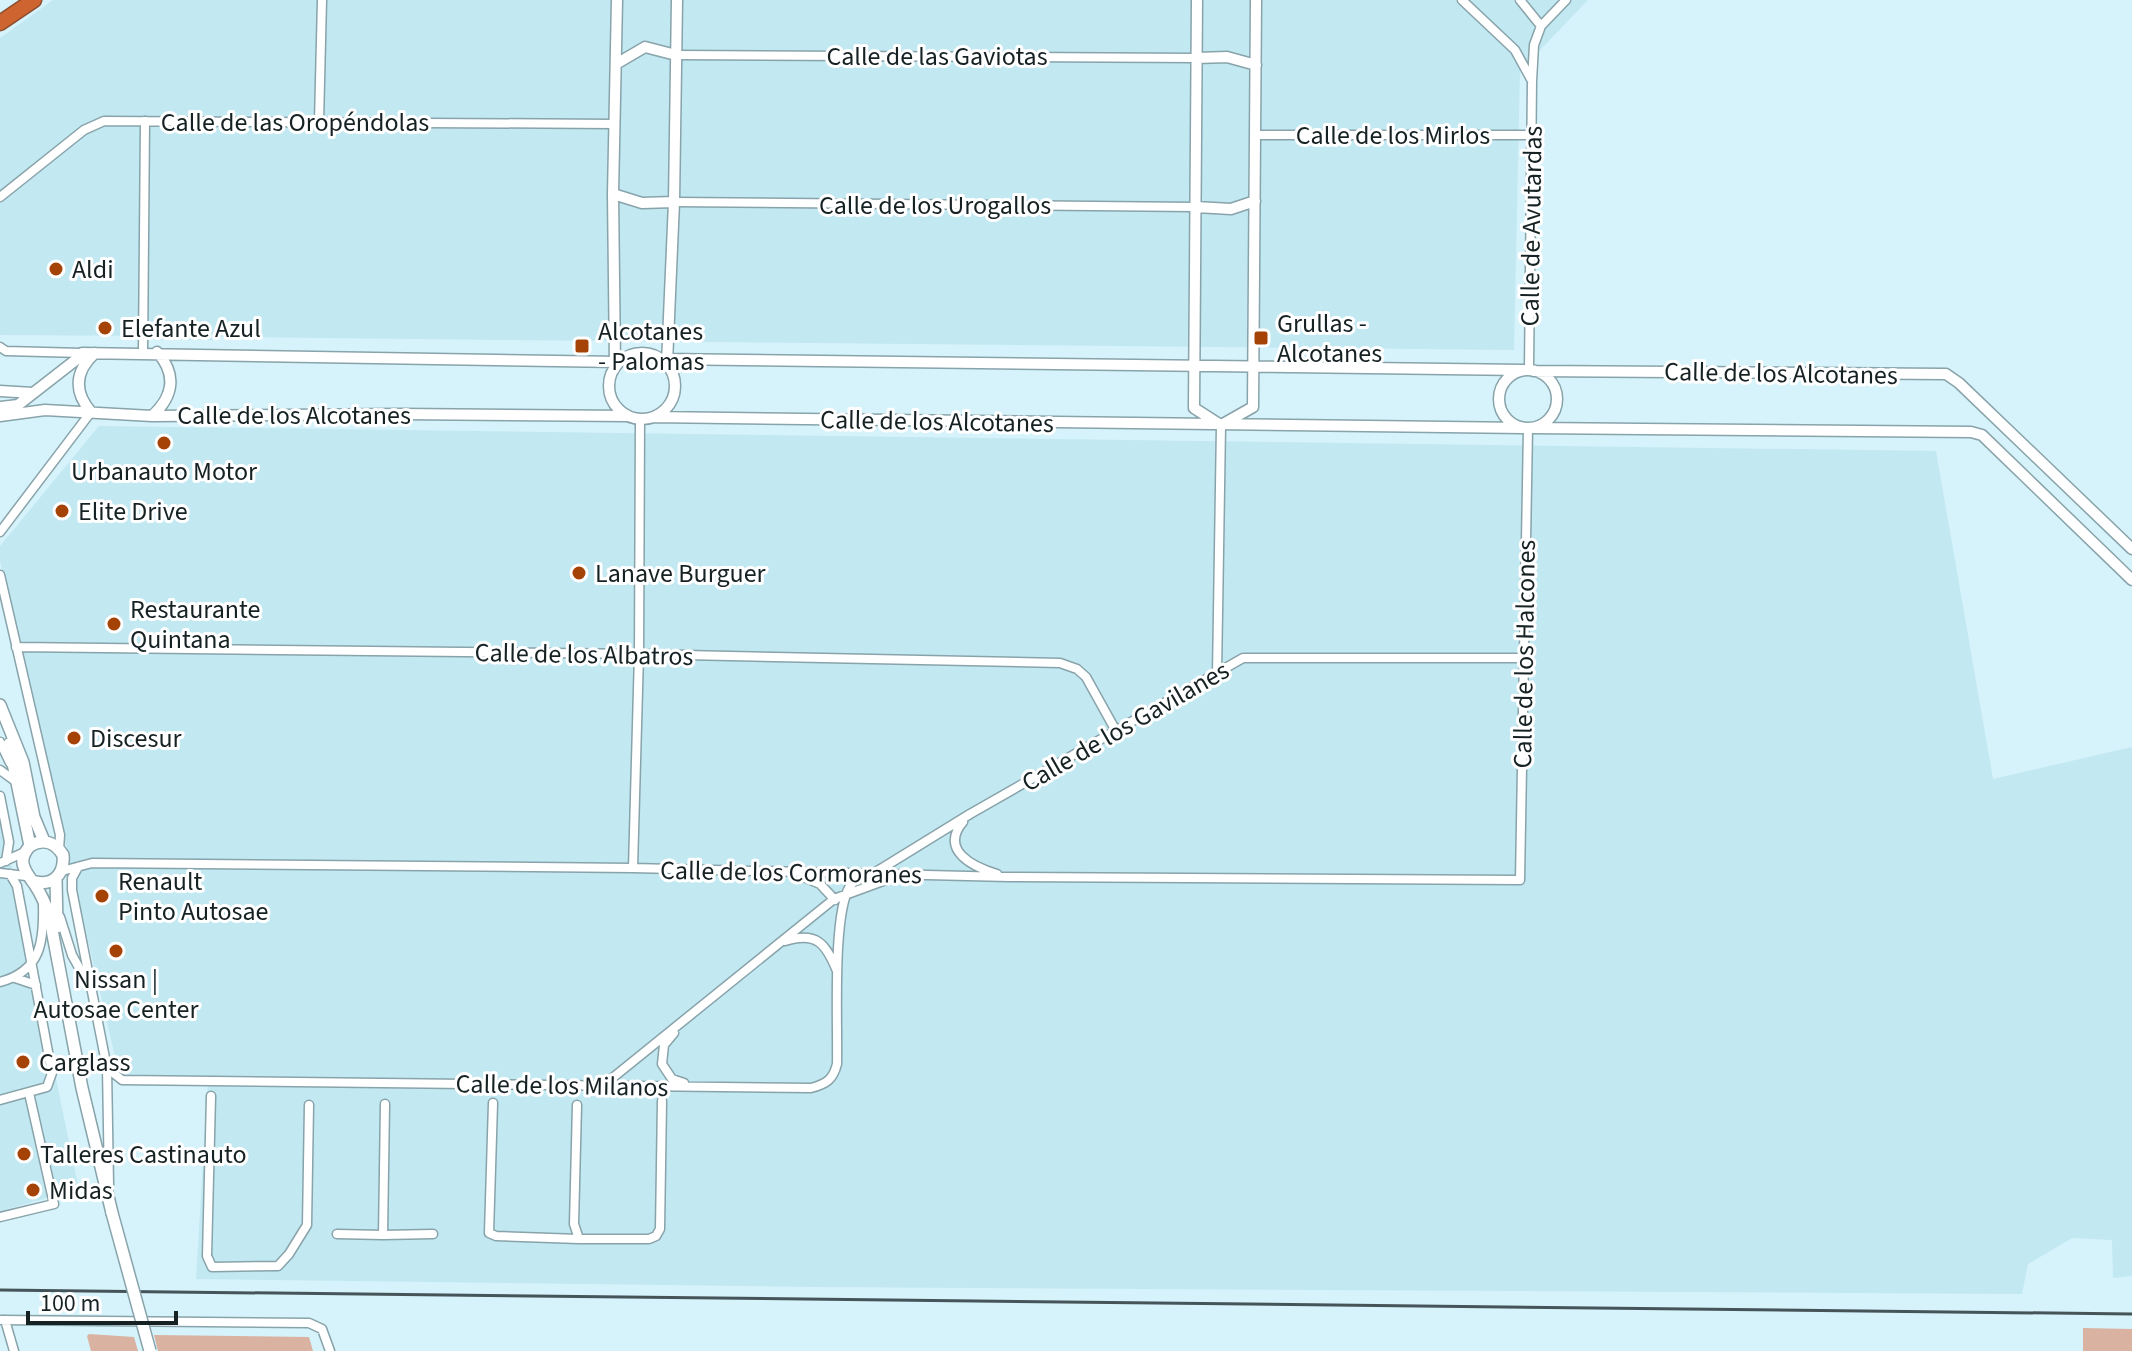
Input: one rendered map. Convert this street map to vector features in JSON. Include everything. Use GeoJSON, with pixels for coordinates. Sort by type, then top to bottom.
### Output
{"type":"FeatureCollection","features":[{"type":"Feature","properties":{"kind":"highway"},"geometry":{"type":"LineString","coordinates":[[0,23],[34,0]]}},
{"type":"Feature","properties":{"kind":"main road"},"geometry":{"type":"LineString","coordinates":[[1,708],[19,784],[27,849],[22,859],[29,878],[43,899],[58,952],[82,1088],[150,1351]]}},
{"type":"Feature","properties":{"kind":"main road"},"geometry":{"type":"LineString","coordinates":[[1,708],[23,762],[34,817],[44,841],[59,849],[63,855],[57,911],[58,952]]}},
{"type":"Feature","properties":{"kind":"main road"},"geometry":{"type":"LineString","coordinates":[[27,849],[44,841]]}},
{"type":"Feature","properties":{"kind":"main road"},"geometry":{"type":"LineString","coordinates":[[29,878],[48,883],[59,875]]}},
{"type":"Feature","properties":{"kind":"street"},"geometry":{"type":"LineString","coordinates":[[319,122],[322,0]]}},
{"type":"Feature","properties":{"kind":"street"},"geometry":{"type":"LineString","coordinates":[[617,0],[613,194],[616,364],[609,385],[611,398],[618,408],[628,416],[640,419],[664,411],[675,389],[673,376],[665,361],[674,202],[677,0]]}},
{"type":"Feature","properties":{"kind":"street"},"geometry":{"type":"LineString","coordinates":[[1197,0],[1194,408],[1221,425]]}},
{"type":"Feature","properties":{"kind":"street"},"geometry":{"type":"LineString","coordinates":[[1221,425],[1253,407],[1256,0]]}},
{"type":"Feature","properties":{"kind":"street"},"geometry":{"type":"LineString","coordinates":[[1462,0],[1515,50],[1532,81]]}},
{"type":"Feature","properties":{"kind":"street"},"geometry":{"type":"LineString","coordinates":[[1520,0],[1541,26],[1566,0]]}},
{"type":"Feature","properties":{"kind":"street","name":"Calle de Avutardas"},"geometry":{"type":"LineString","coordinates":[[1529,370],[1532,81],[1534,45],[1541,26]]}},
{"type":"Feature","properties":{"kind":"street"},"geometry":{"type":"LineString","coordinates":[[616,64],[645,47],[676,55]]}},
{"type":"Feature","properties":{"kind":"street","name":"Calle de las Gaviotas"},"geometry":{"type":"LineString","coordinates":[[676,55],[1197,58]]}},
{"type":"Feature","properties":{"kind":"street"},"geometry":{"type":"LineString","coordinates":[[1197,58],[1227,57],[1256,65]]}},
{"type":"Feature","properties":{"kind":"street","name":"Calle de las Oropéndolas"},"geometry":{"type":"LineString","coordinates":[[0,197],[84,130],[104,121],[615,124]]}},
{"type":"Feature","properties":{"kind":"street"},"geometry":{"type":"LineString","coordinates":[[143,352],[145,121]]}},
{"type":"Feature","properties":{"kind":"street","name":"Calle de los Mirlos"},"geometry":{"type":"LineString","coordinates":[[1255,135],[1531,135]]}},
{"type":"Feature","properties":{"kind":"street"},"geometry":{"type":"LineString","coordinates":[[613,194],[642,203],[674,202]]}},
{"type":"Feature","properties":{"kind":"street"},"geometry":{"type":"LineString","coordinates":[[1196,207],[1231,209],[1255,201]]}},
{"type":"Feature","properties":{"kind":"street","name":"Calle de los Urogallos"},"geometry":{"type":"LineString","coordinates":[[674,202],[1196,207]]}},
{"type":"Feature","properties":{"kind":"street"},"geometry":{"type":"LineString","coordinates":[[3,349],[616,364],[631,355],[644,353],[665,361]]}},
{"type":"Feature","properties":{"kind":"street","name":"Calle de los Alcotanes"},"geometry":{"type":"LineString","coordinates":[[152,416],[165,404],[173,382],[168,364],[157,352]]}},
{"type":"Feature","properties":{"kind":"street"},"geometry":{"type":"LineString","coordinates":[[0,407],[18,405],[82,353]]}},
{"type":"Feature","properties":{"kind":"street"},"geometry":{"type":"LineString","coordinates":[[0,532],[91,412],[82,402],[76,384],[82,364],[95,353]]}},
{"type":"Feature","properties":{"kind":"street","name":"Calle de los Alcotanes"},"geometry":{"type":"LineString","coordinates":[[665,361],[1946,374],[2008,429],[2132,549]]}},
{"type":"Feature","properties":{"kind":"street"},"geometry":{"type":"LineString","coordinates":[[1529,370],[1549,379],[1557,395],[1554,412],[1541,425],[1528,428],[1507,419],[1499,403],[1508,378],[1529,370]]}},
{"type":"Feature","properties":{"kind":"street"},"geometry":{"type":"LineString","coordinates":[[0,391],[33,393]]}},
{"type":"Feature","properties":{"kind":"street","name":"Calle de los Alcotanes"},"geometry":{"type":"LineString","coordinates":[[0,416],[45,410],[152,416],[628,416]]}},
{"type":"Feature","properties":{"kind":"street","name":"Calle de los Alcotanes"},"geometry":{"type":"LineString","coordinates":[[653,417],[1971,432],[1982,435],[2132,580]]}},
{"type":"Feature","properties":{"kind":"street"},"geometry":{"type":"LineString","coordinates":[[633,868],[639,654],[640,419]]}},
{"type":"Feature","properties":{"kind":"street"},"geometry":{"type":"LineString","coordinates":[[1217,675],[1221,425]]}},
{"type":"Feature","properties":{"kind":"street","name":"Calle de los Halcones"},"geometry":{"type":"LineString","coordinates":[[1520,880],[1528,428]]}},
{"type":"Feature","properties":{"kind":"street"},"geometry":{"type":"LineString","coordinates":[[0,575],[60,835],[59,849]]}},
{"type":"Feature","properties":{"kind":"street","name":"Calle de los Albatros"},"geometry":{"type":"LineString","coordinates":[[16,647],[639,654],[1060,663],[1077,669],[1086,677],[1116,731]]}},
{"type":"Feature","properties":{"kind":"street","name":"Calle de los Gavilanes"},"geometry":{"type":"LineString","coordinates":[[846,895],[852,883],[860,877],[871,875],[970,814],[1243,658],[1524,658]]}},
{"type":"Feature","properties":{"kind":"street"},"geometry":{"type":"LineString","coordinates":[[0,742],[19,784]]}},
{"type":"Feature","properties":{"kind":"street"},"geometry":{"type":"LineString","coordinates":[[0,770],[19,784]]}},
{"type":"Feature","properties":{"kind":"street"},"geometry":{"type":"LineString","coordinates":[[0,796],[9,842],[3,862]]}},
{"type":"Feature","properties":{"kind":"street"},"geometry":{"type":"LineString","coordinates":[[970,814],[957,829],[958,849],[964,861],[975,868],[1009,877]]}},
{"type":"Feature","properties":{"kind":"street"},"geometry":{"type":"LineString","coordinates":[[3,862],[27,849]]}},
{"type":"Feature","properties":{"kind":"street","name":"Calle de los Cormoranes"},"geometry":{"type":"LineString","coordinates":[[59,875],[79,866],[107,863],[633,868],[1009,877],[1520,880]]}},
{"type":"Feature","properties":{"kind":"street"},"geometry":{"type":"LineString","coordinates":[[79,866],[72,878],[72,890],[107,1068],[111,1207]]}},
{"type":"Feature","properties":{"kind":"street"},"geometry":{"type":"LineString","coordinates":[[5,874],[29,878]]}},
{"type":"Feature","properties":{"kind":"street"},"geometry":{"type":"LineString","coordinates":[[0,1100],[47,1087],[52,1073],[17,886],[5,874]]}},
{"type":"Feature","properties":{"kind":"street"},"geometry":{"type":"LineString","coordinates":[[795,874],[820,884],[834,899],[840,912]]}},
{"type":"Feature","properties":{"kind":"street","name":"Calle de los Gavilanes"},"geometry":{"type":"LineString","coordinates":[[604,1084],[834,899],[900,875]]}},
{"type":"Feature","properties":{"kind":"street"},"geometry":{"type":"LineString","coordinates":[[840,912],[846,895]]}},
{"type":"Feature","properties":{"kind":"street"},"geometry":{"type":"LineString","coordinates":[[0,982],[15,978],[33,963],[41,947],[43,899]]}},
{"type":"Feature","properties":{"kind":"street"},"geometry":{"type":"LineString","coordinates":[[57,911],[72,955],[92,989]]}},
{"type":"Feature","properties":{"kind":"street","name":"Calle de los Milanos"},"geometry":{"type":"LineString","coordinates":[[107,1068],[122,1080],[811,1088],[825,1084],[834,1076],[837,1064],[840,912]]}},
{"type":"Feature","properties":{"kind":"street"},"geometry":{"type":"LineString","coordinates":[[781,942],[798,937],[823,943],[839,976]]}},
{"type":"Feature","properties":{"kind":"street"},"geometry":{"type":"LineString","coordinates":[[15,978],[36,985]]}},
{"type":"Feature","properties":{"kind":"street","name":"Calle de los Gavilanes"},"geometry":{"type":"LineString","coordinates":[[683,1021],[664,1045],[662,1064],[672,1079],[693,1086]]}},
{"type":"Feature","properties":{"kind":"street"},"geometry":{"type":"LineString","coordinates":[[0,1217],[54,1204],[29,1093]]}},
{"type":"Feature","properties":{"kind":"street"},"geometry":{"type":"LineString","coordinates":[[211,1096],[207,1256],[212,1267],[278,1266],[302,1235],[307,1225],[309,1105]]}},
{"type":"Feature","properties":{"kind":"street"},"geometry":{"type":"LineString","coordinates":[[493,1103],[489,1233],[496,1236],[649,1239],[656,1236],[660,1229],[662,1101]]}},
{"type":"Feature","properties":{"kind":"street"},"geometry":{"type":"LineString","coordinates":[[383,1235],[385,1104]]}},
{"type":"Feature","properties":{"kind":"street"},"geometry":{"type":"LineString","coordinates":[[577,1105],[574,1224],[579,1239]]}},
{"type":"Feature","properties":{"kind":"street"},"geometry":{"type":"LineString","coordinates":[[337,1234],[433,1234]]}},
{"type":"Feature","properties":{"kind":"street"},"geometry":{"type":"LineString","coordinates":[[14,1351],[2,1320],[309,1323],[322,1329],[330,1351]]}},
{"type":"Feature","properties":{"kind":"shaded area"},"geometry":{"type":"Polygon","coordinates":[[[53,0],[1588,0],[1520,71],[1514,350],[218,337],[218,340],[154,340],[154,336],[0,335],[0,38],[53,0]]]}},
{"type":"Feature","properties":{"kind":"shaded area"},"geometry":{"type":"Polygon","coordinates":[[[99,426],[1936,451],[1993,779],[2132,747],[2132,1276],[2113,1278],[2112,1240],[2072,1238],[2028,1264],[2022,1294],[815,1287],[196,1279],[208,1080],[120,1078],[0,561],[0,546],[99,426]]]}},
{"type":"Feature","properties":{"kind":"shaded area"},"geometry":{"type":"Polygon","coordinates":[[[0,809],[78,1185],[47,1198],[0,1211],[0,809]]]}},
{"type":"Feature","properties":{"kind":"shaded area"},"geometry":{"type":"Polygon","coordinates":[[[2083,1328],[2132,1329],[2132,1351],[2083,1351],[2083,1328]]]}},
{"type":"Feature","properties":{"kind":"shaded area"},"geometry":{"type":"Polygon","coordinates":[[[89,1334],[134,1337],[138,1351],[91,1351],[89,1334]]]}},
{"type":"Feature","properties":{"kind":"shaded area"},"geometry":{"type":"Polygon","coordinates":[[[154,1335],[309,1337],[313,1351],[158,1351],[154,1335]]]}},
{"type":"Feature","properties":{"kind":"railway"},"geometry":{"type":"LineString","coordinates":[[0,1290],[2132,1314]]}},
{"type":"Feature","properties":{"kind":"place","name":"Aldi"},"geometry":{"type":"Point","coordinates":[56,269]}},
{"type":"Feature","properties":{"kind":"place","name":"Elefante Azul"},"geometry":{"type":"Point","coordinates":[105,328]}},
{"type":"Feature","properties":{"kind":"place","name":"Grullas - Alcotanes"},"geometry":{"type":"Point","coordinates":[1261,338]}},
{"type":"Feature","properties":{"kind":"place","name":"Alcotanes - Palomas"},"geometry":{"type":"Point","coordinates":[582,346]}},
{"type":"Feature","properties":{"kind":"place","name":"Urbanauto Motor"},"geometry":{"type":"Point","coordinates":[164,443]}},
{"type":"Feature","properties":{"kind":"place","name":"Elite Drive"},"geometry":{"type":"Point","coordinates":[62,511]}},
{"type":"Feature","properties":{"kind":"place","name":"Lanave Burguer"},"geometry":{"type":"Point","coordinates":[579,573]}},
{"type":"Feature","properties":{"kind":"place","name":"Restaurante Quintana"},"geometry":{"type":"Point","coordinates":[114,624]}},
{"type":"Feature","properties":{"kind":"place","name":"Discesur"},"geometry":{"type":"Point","coordinates":[74,738]}},
{"type":"Feature","properties":{"kind":"place","name":"Renault Pinto Autosae"},"geometry":{"type":"Point","coordinates":[102,896]}},
{"type":"Feature","properties":{"kind":"place","name":"Nissan | Autosae Center"},"geometry":{"type":"Point","coordinates":[116,951]}},
{"type":"Feature","properties":{"kind":"place","name":"Carglass"},"geometry":{"type":"Point","coordinates":[23,1062]}},
{"type":"Feature","properties":{"kind":"place","name":"Talleres Castinauto"},"geometry":{"type":"Point","coordinates":[24,1154]}},
{"type":"Feature","properties":{"kind":"place","name":"Midas"},"geometry":{"type":"Point","coordinates":[33,1190]}}]}
